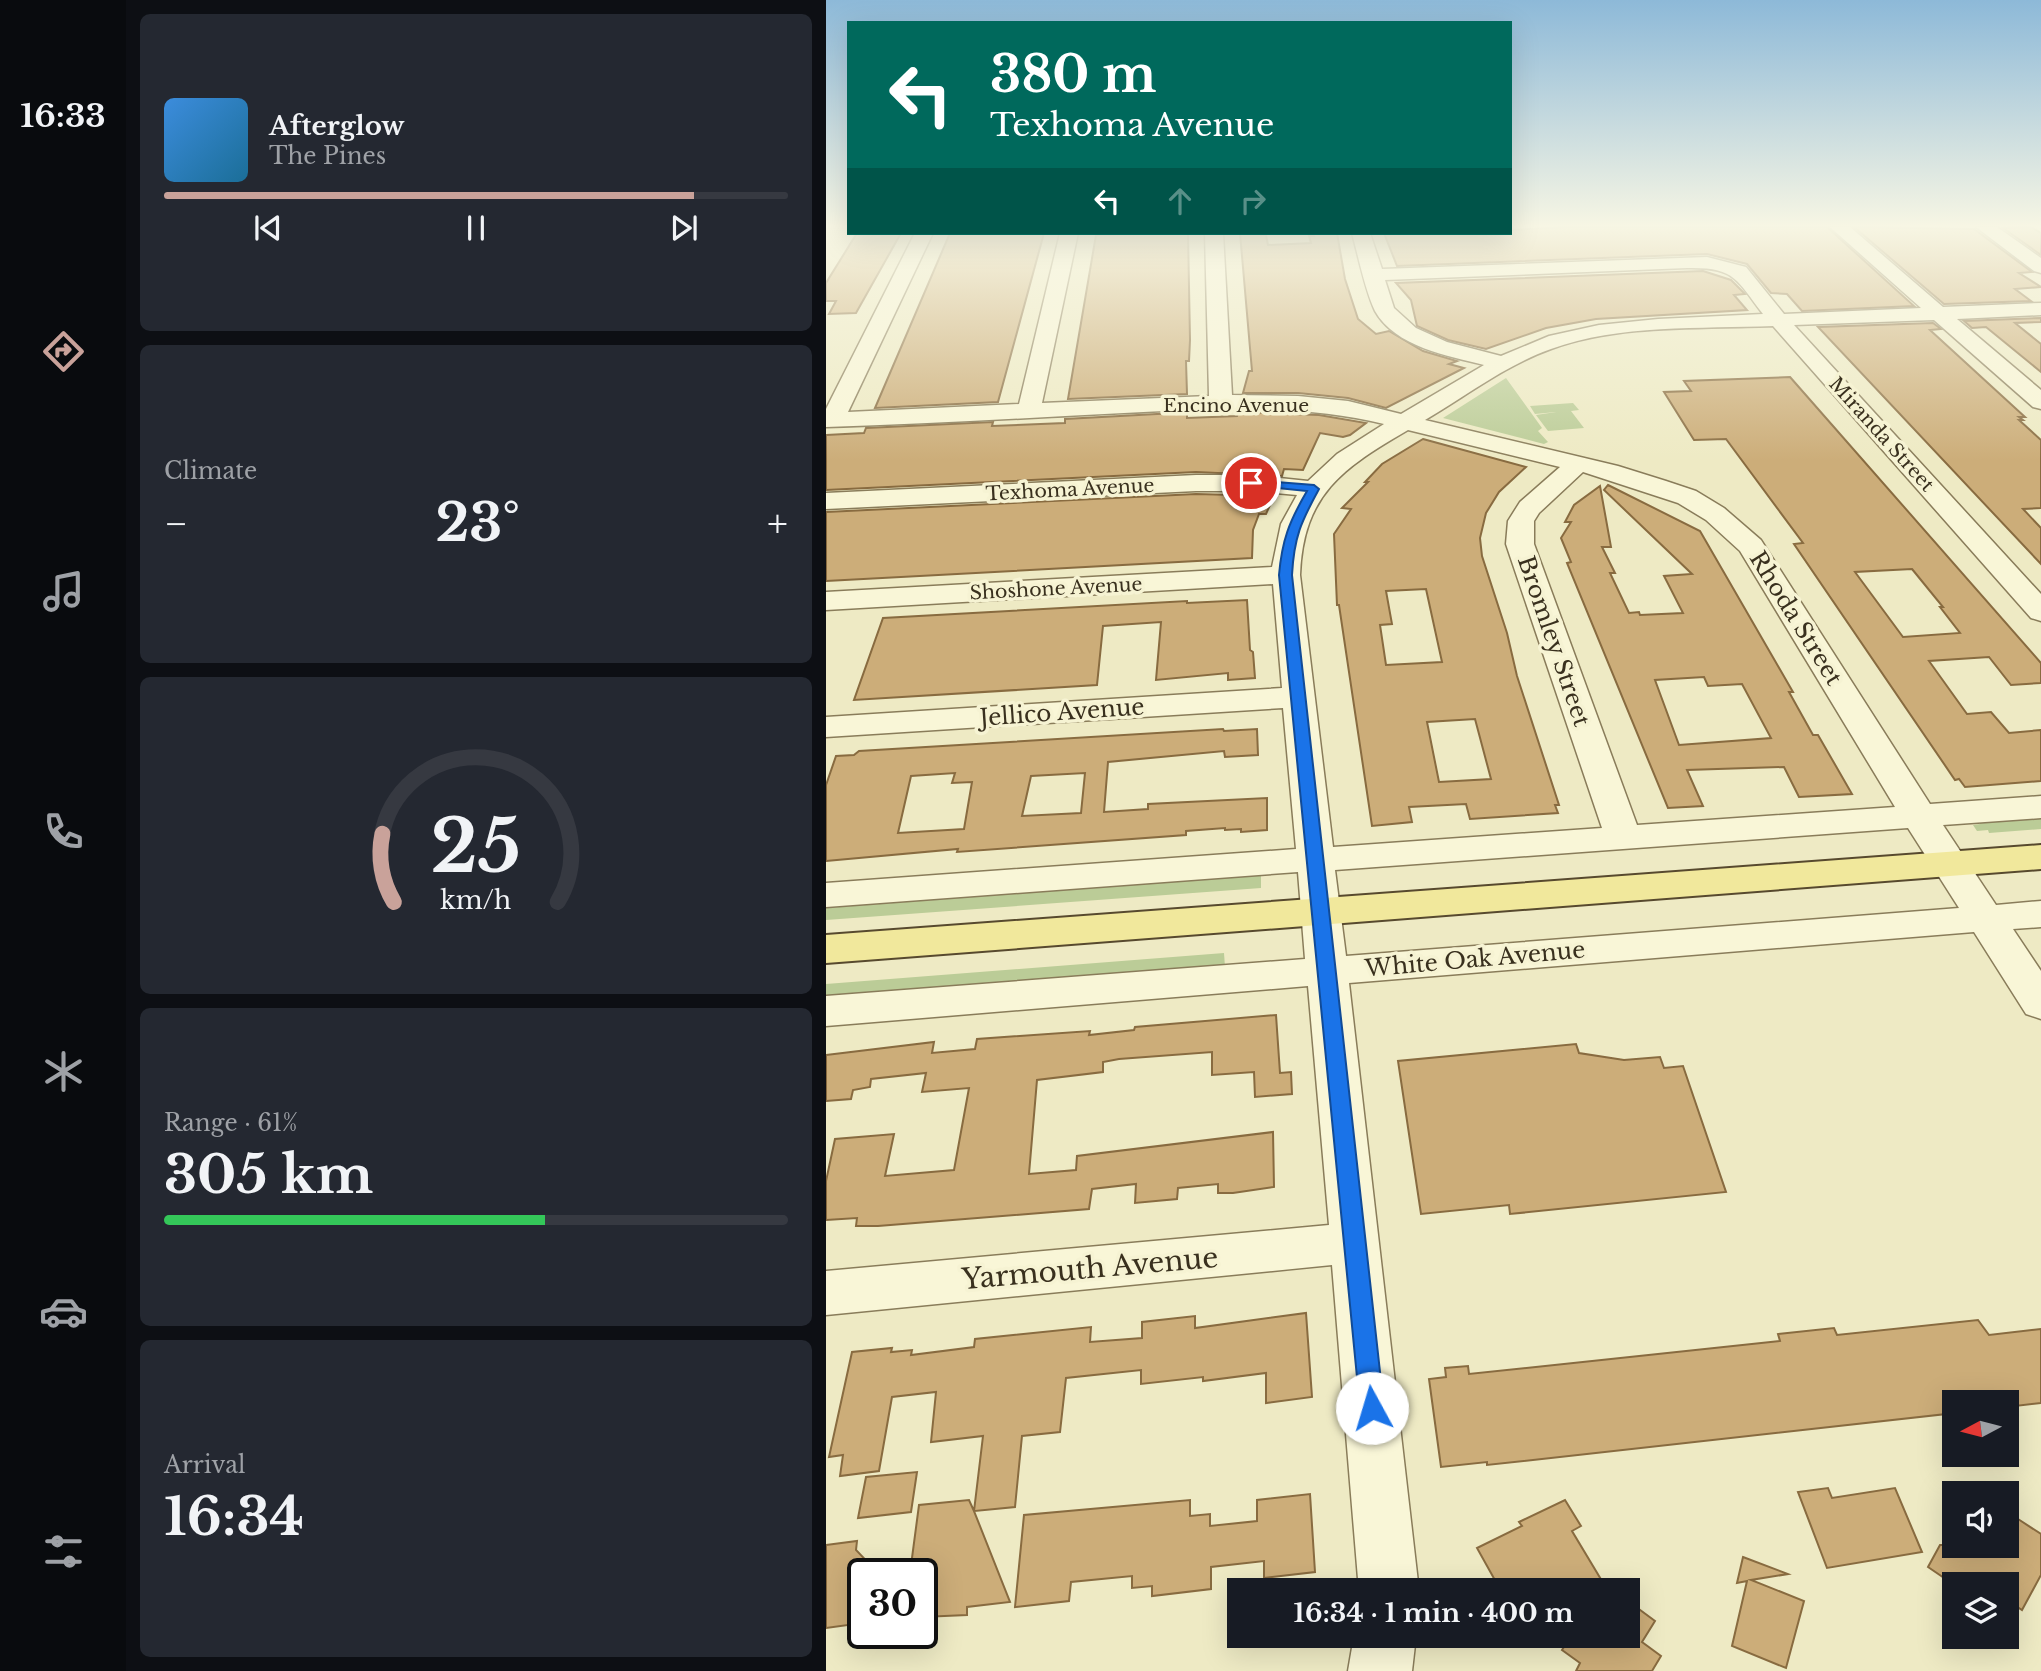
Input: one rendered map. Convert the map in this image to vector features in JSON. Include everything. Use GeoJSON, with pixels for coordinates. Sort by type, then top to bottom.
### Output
{"type":"FeatureCollection","features":[{"type":"Feature","properties":{"kind":"main road"},"geometry":{"type":"LineString","coordinates":[[826,949],[2041,857]]}},
{"type":"Feature","properties":{"kind":"street"},"geometry":{"type":"LineString","coordinates":[[829,420],[887,305]]}},
{"type":"Feature","properties":{"kind":"street"},"geometry":{"type":"LineString","coordinates":[[1029,411],[1053,305]]}},
{"type":"Feature","properties":{"kind":"street"},"geometry":{"type":"LineString","coordinates":[[1217,305],[1221,402]]}},
{"type":"Feature","properties":{"kind":"street"},"geometry":{"type":"LineString","coordinates":[[1383,305],[1402,328],[1446,348],[1504,363]]}},
{"type":"Feature","properties":{"kind":"street","name":"Miranda Street"},"geometry":{"type":"LineString","coordinates":[[1766,305],[2041,612]]}},
{"type":"Feature","properties":{"kind":"street"},"geometry":{"type":"LineString","coordinates":[[1929,305],[2041,402]]}},
{"type":"Feature","properties":{"kind":"street"},"geometry":{"type":"LineString","coordinates":[[1388,1578],[1286,575],[1287,551],[1294,524],[1314,489],[1347,459],[1504,363],[1544,344],[1609,330],[1658,324],[2041,309]]}},
{"type":"Feature","properties":{"kind":"street","name":"Encino Avenue"},"geometry":{"type":"LineString","coordinates":[[829,420],[1221,402],[1325,405],[1405,422]]}},
{"type":"Feature","properties":{"kind":"street","name":"Rhoda Street"},"geometry":{"type":"LineString","coordinates":[[1405,422],[1621,475],[1687,497],[1715,513],[1738,531],[1751,545],[1919,816],[2041,1004]]}},
{"type":"Feature","properties":{"kind":"street","name":"Bromley Street"},"geometry":{"type":"LineString","coordinates":[[1578,464],[1529,508],[1521,521],[1520,544],[1622,836]]}},
{"type":"Feature","properties":{"kind":"street","name":"Texhoma Avenue"},"geometry":{"type":"LineString","coordinates":[[826,501],[1196,483],[1251,483],[1314,489]]}},
{"type":"Feature","properties":{"kind":"street","name":"Shoshone Avenue"},"geometry":{"type":"LineString","coordinates":[[826,601],[1286,575]]}},
{"type":"Feature","properties":{"kind":"street","name":"Jellico Avenue"},"geometry":{"type":"LineString","coordinates":[[826,727],[1298,697]]}},
{"type":"Feature","properties":{"kind":"street"},"geometry":{"type":"LineString","coordinates":[[826,895],[2041,807]]}},
{"type":"Feature","properties":{"kind":"street","name":"White Oak Avenue"},"geometry":{"type":"LineString","coordinates":[[826,1011],[2041,914]]}},
{"type":"Feature","properties":{"kind":"street","name":"Yarmouth Avenue"},"geometry":{"type":"LineString","coordinates":[[826,1293],[1355,1243]]}},
{"type":"Feature","properties":{"kind":"street"},"geometry":{"type":"LineString","coordinates":[[1380,1671],[1383,1648]]}},
{"type":"Feature","properties":{"kind":"green space"},"geometry":{"type":"Polygon","coordinates":[[[1506,378],[1542,428],[1538,431],[1548,442],[1544,444],[1443,418],[1506,378]]]}},
{"type":"Feature","properties":{"kind":"green space"},"geometry":{"type":"Polygon","coordinates":[[[1573,403],[1579,410],[1571,411],[1584,428],[1548,431],[1536,415],[1556,412],[1535,414],[1530,406],[1573,403]]]}},
{"type":"Feature","properties":{"kind":"green space"},"geometry":{"type":"Polygon","coordinates":[[[2041,817],[2041,829],[1989,833],[1988,830],[1977,831],[1973,825],[1980,824],[1979,821],[2041,817]]]}},
{"type":"Feature","properties":{"kind":"green space"},"geometry":{"type":"Polygon","coordinates":[[[1261,875],[1261,888],[826,920],[826,908],[1261,875]]]}},
{"type":"Feature","properties":{"kind":"green space"},"geometry":{"type":"Polygon","coordinates":[[[1224,953],[1225,967],[826,998],[826,984],[1224,953]]]}},
{"type":"Feature","properties":{"kind":"building"},"geometry":{"type":"Polygon","coordinates":[[[834,305],[861,305],[856,313],[829,314],[834,305]]]}},
{"type":"Feature","properties":{"kind":"building"},"geometry":{"type":"Polygon","coordinates":[[[919,305],[1024,305],[998,402],[875,408],[919,305]]]}},
{"type":"Feature","properties":{"kind":"building"},"geometry":{"type":"Polygon","coordinates":[[[1084,305],[1189,305],[1187,394],[1068,399],[1084,305]]]}},
{"type":"Feature","properties":{"kind":"building"},"geometry":{"type":"Polygon","coordinates":[[[1246,305],[1353,305],[1358,319],[1376,334],[1389,331],[1423,351],[1457,361],[1449,364],[1464,368],[1386,408],[1348,398],[1298,393],[1243,393],[1249,371],[1252,371],[1246,305]]]}},
{"type":"Feature","properties":{"kind":"building"},"geometry":{"type":"Polygon","coordinates":[[[1412,305],[1743,305],[1747,310],[1596,319],[1546,328],[1486,349],[1448,340],[1417,326],[1412,305]]]}},
{"type":"Feature","properties":{"kind":"building"},"geometry":{"type":"Polygon","coordinates":[[[1797,305],[1914,306],[1802,311],[1797,305]]]}},
{"type":"Feature","properties":{"kind":"building"},"geometry":{"type":"Polygon","coordinates":[[[2041,318],[2041,322],[2015,323],[2041,344],[2041,372],[1986,327],[1972,328],[1964,321],[2041,318]]]}},
{"type":"Feature","properties":{"kind":"building"},"geometry":{"type":"Polygon","coordinates":[[[1933,323],[1941,329],[1930,330],[2025,417],[2019,417],[2023,420],[2019,420],[2041,440],[2041,508],[2023,509],[2041,528],[2041,564],[1818,327],[1933,323]]]}},
{"type":"Feature","properties":{"kind":"building"},"geometry":{"type":"Polygon","coordinates":[[[1790,377],[2041,663],[2041,683],[2011,685],[1989,657],[1929,661],[1967,714],[1991,712],[2009,733],[2041,730],[2041,781],[1965,787],[1959,779],[1955,780],[1794,544],[1803,543],[1726,439],[1694,440],[1664,392],[1691,391],[1684,381],[1790,377]],[[1912,569],[1855,572],[1903,637],[1960,633],[1940,607],[1943,607],[1912,569]]]}},
{"type":"Feature","properties":{"kind":"building"},"geometry":{"type":"Polygon","coordinates":[[[1238,412],[1319,415],[1366,423],[1343,437],[1320,433],[1303,470],[1284,469],[1282,476],[1196,472],[826,490],[826,435],[864,433],[866,428],[993,422],[992,426],[1065,423],[1065,419],[1187,413],[1187,418],[1237,416],[1238,412]]]}},
{"type":"Feature","properties":{"kind":"building"},"geometry":{"type":"Polygon","coordinates":[[[1423,439],[1526,467],[1499,492],[1486,513],[1480,538],[1482,556],[1507,633],[1517,676],[1559,805],[1555,805],[1558,813],[1470,819],[1466,804],[1409,807],[1412,822],[1372,826],[1337,605],[1334,534],[1351,509],[1342,508],[1382,464],[1423,439]],[[1426,589],[1386,591],[1392,624],[1380,625],[1386,665],[1442,662],[1426,589]],[[1475,719],[1427,722],[1439,782],[1491,779],[1475,719]]]}},
{"type":"Feature","properties":{"kind":"building"},"geometry":{"type":"Polygon","coordinates":[[[1608,485],[1700,531],[1793,692],[1789,692],[1813,735],[1818,735],[1852,794],[1799,797],[1784,767],[1687,770],[1703,806],[1668,808],[1567,563],[1571,562],[1561,538],[1571,522],[1565,522],[1574,505],[1600,486],[1611,547],[1602,547],[1615,573],[1610,573],[1629,613],[1683,613],[1664,576],[1692,574],[1604,490],[1608,485]],[[1704,677],[1655,680],[1679,745],[1771,738],[1742,684],[1708,686],[1704,677]]]}},
{"type":"Feature","properties":{"kind":"building"},"geometry":{"type":"Polygon","coordinates":[[[1196,494],[1274,496],[1266,514],[1259,514],[1253,530],[1252,558],[826,581],[826,512],[1196,494]]]}},
{"type":"Feature","properties":{"kind":"building"},"geometry":{"type":"Polygon","coordinates":[[[1247,600],[1250,650],[1253,652],[1255,678],[1228,680],[1228,673],[1156,680],[1161,622],[1103,626],[1097,685],[854,700],[883,618],[1247,600]]]}},
{"type":"Feature","properties":{"kind":"building"},"geometry":{"type":"Polygon","coordinates":[[[1257,729],[1258,755],[1225,757],[1224,751],[1108,762],[1104,812],[1148,809],[1148,804],[1267,798],[1267,830],[1241,832],[1241,829],[1225,828],[1186,831],[1186,835],[957,852],[958,849],[826,861],[826,785],[836,756],[854,755],[859,751],[1257,729]],[[955,773],[911,776],[898,833],[964,829],[972,782],[952,783],[955,773]],[[1085,773],[1031,776],[1022,816],[1081,813],[1085,773]]]}},
{"type":"Feature","properties":{"kind":"building"},"geometry":{"type":"Polygon","coordinates":[[[1276,1015],[1280,1073],[1291,1072],[1292,1094],[1255,1097],[1254,1072],[1212,1075],[1212,1052],[1119,1059],[1103,1062],[1103,1072],[1037,1080],[1029,1174],[1076,1170],[1077,1156],[1273,1132],[1274,1187],[1233,1193],[1218,1193],[1218,1184],[1178,1188],[1177,1199],[1135,1203],[1136,1184],[1092,1189],[1089,1209],[878,1226],[856,1226],[857,1218],[826,1220],[826,1181],[835,1139],[894,1134],[885,1176],[954,1170],[969,1088],[922,1092],[926,1073],[871,1079],[870,1087],[853,1090],[851,1099],[826,1101],[826,1055],[934,1042],[932,1053],[975,1049],[977,1039],[1090,1031],[1089,1035],[1134,1030],[1135,1027],[1276,1015]]]}},
{"type":"Feature","properties":{"kind":"building"},"geometry":{"type":"Polygon","coordinates":[[[1576,1044],[1579,1053],[1624,1060],[1660,1057],[1664,1068],[1683,1066],[1726,1192],[1510,1214],[1509,1205],[1421,1214],[1398,1061],[1576,1044]]]}},
{"type":"Feature","properties":{"kind":"building"},"geometry":{"type":"Polygon","coordinates":[[[1306,1313],[1312,1397],[1266,1403],[1266,1373],[1203,1381],[1203,1377],[1141,1384],[1141,1370],[1066,1378],[1060,1432],[1022,1436],[1015,1507],[974,1511],[983,1436],[931,1442],[936,1392],[892,1397],[879,1471],[840,1476],[843,1455],[829,1457],[852,1352],[892,1348],[891,1352],[912,1350],[911,1355],[974,1347],[975,1339],[1091,1327],[1090,1342],[1142,1338],[1142,1322],[1195,1316],[1195,1328],[1306,1313]]]}},
{"type":"Feature","properties":{"kind":"building"},"geometry":{"type":"Polygon","coordinates":[[[1978,1320],[1989,1335],[2041,1329],[2041,1403],[2020,1405],[2020,1390],[1942,1390],[1942,1414],[1487,1465],[1487,1462],[1441,1467],[1429,1379],[1446,1377],[1445,1368],[1468,1366],[1469,1374],[1780,1341],[1778,1334],[1834,1328],[1837,1335],[1978,1320]]]}},
{"type":"Feature","properties":{"kind":"building"},"geometry":{"type":"Polygon","coordinates":[[[917,1472],[911,1512],[858,1518],[866,1477],[917,1472]]]}},
{"type":"Feature","properties":{"kind":"building"},"geometry":{"type":"Polygon","coordinates":[[[1828,1488],[1832,1498],[1895,1488],[1922,1552],[1827,1568],[1798,1492],[1828,1488]]]}},
{"type":"Feature","properties":{"kind":"building"},"geometry":{"type":"Polygon","coordinates":[[[1310,1494],[1315,1572],[1264,1578],[1264,1561],[1211,1567],[1211,1589],[1152,1596],[1152,1586],[1132,1588],[1132,1576],[1071,1582],[1069,1601],[1015,1607],[1024,1515],[1190,1500],[1190,1516],[1210,1514],[1210,1526],[1257,1521],[1257,1500],[1310,1494]]]}},
{"type":"Feature","properties":{"kind":"building"},"geometry":{"type":"Polygon","coordinates":[[[969,1500],[1010,1602],[967,1607],[967,1615],[938,1616],[938,1558],[912,1558],[919,1505],[969,1500]]]}},
{"type":"Feature","properties":{"kind":"building"},"geometry":{"type":"Polygon","coordinates":[[[1565,1500],[1581,1526],[1572,1531],[1600,1578],[1494,1578],[1477,1548],[1522,1526],[1519,1522],[1565,1500]]]}},
{"type":"Feature","properties":{"kind":"building"},"geometry":{"type":"Polygon","coordinates":[[[2019,1520],[2041,1534],[2041,1575],[2022,1610],[2019,1608],[2019,1572],[1942,1572],[1942,1577],[1928,1567],[1940,1545],[1942,1558],[2019,1558],[2019,1520]]]}},
{"type":"Feature","properties":{"kind":"building"},"geometry":{"type":"Polygon","coordinates":[[[857,1541],[856,1550],[864,1558],[847,1558],[847,1625],[826,1628],[826,1545],[857,1541]]]}},
{"type":"Feature","properties":{"kind":"building"},"geometry":{"type":"Polygon","coordinates":[[[1743,1557],[1788,1574],[1751,1580],[1804,1601],[1786,1668],[1732,1646],[1747,1581],[1737,1583],[1743,1557]]]}},
{"type":"Feature","properties":{"kind":"building"},"geometry":{"type":"Polygon","coordinates":[[[1640,1610],[1655,1621],[1642,1642],[1661,1656],[1652,1671],[1576,1671],[1580,1663],[1562,1650],[1640,1648],[1640,1610]]]}},
{"type":"Feature","properties":{"kind":"route"},"geometry":{"type":"LineString","coordinates":[[1251,483],[1314,489],[1301,507],[1294,524],[1287,551],[1286,575],[1372,1408]]}}]}
